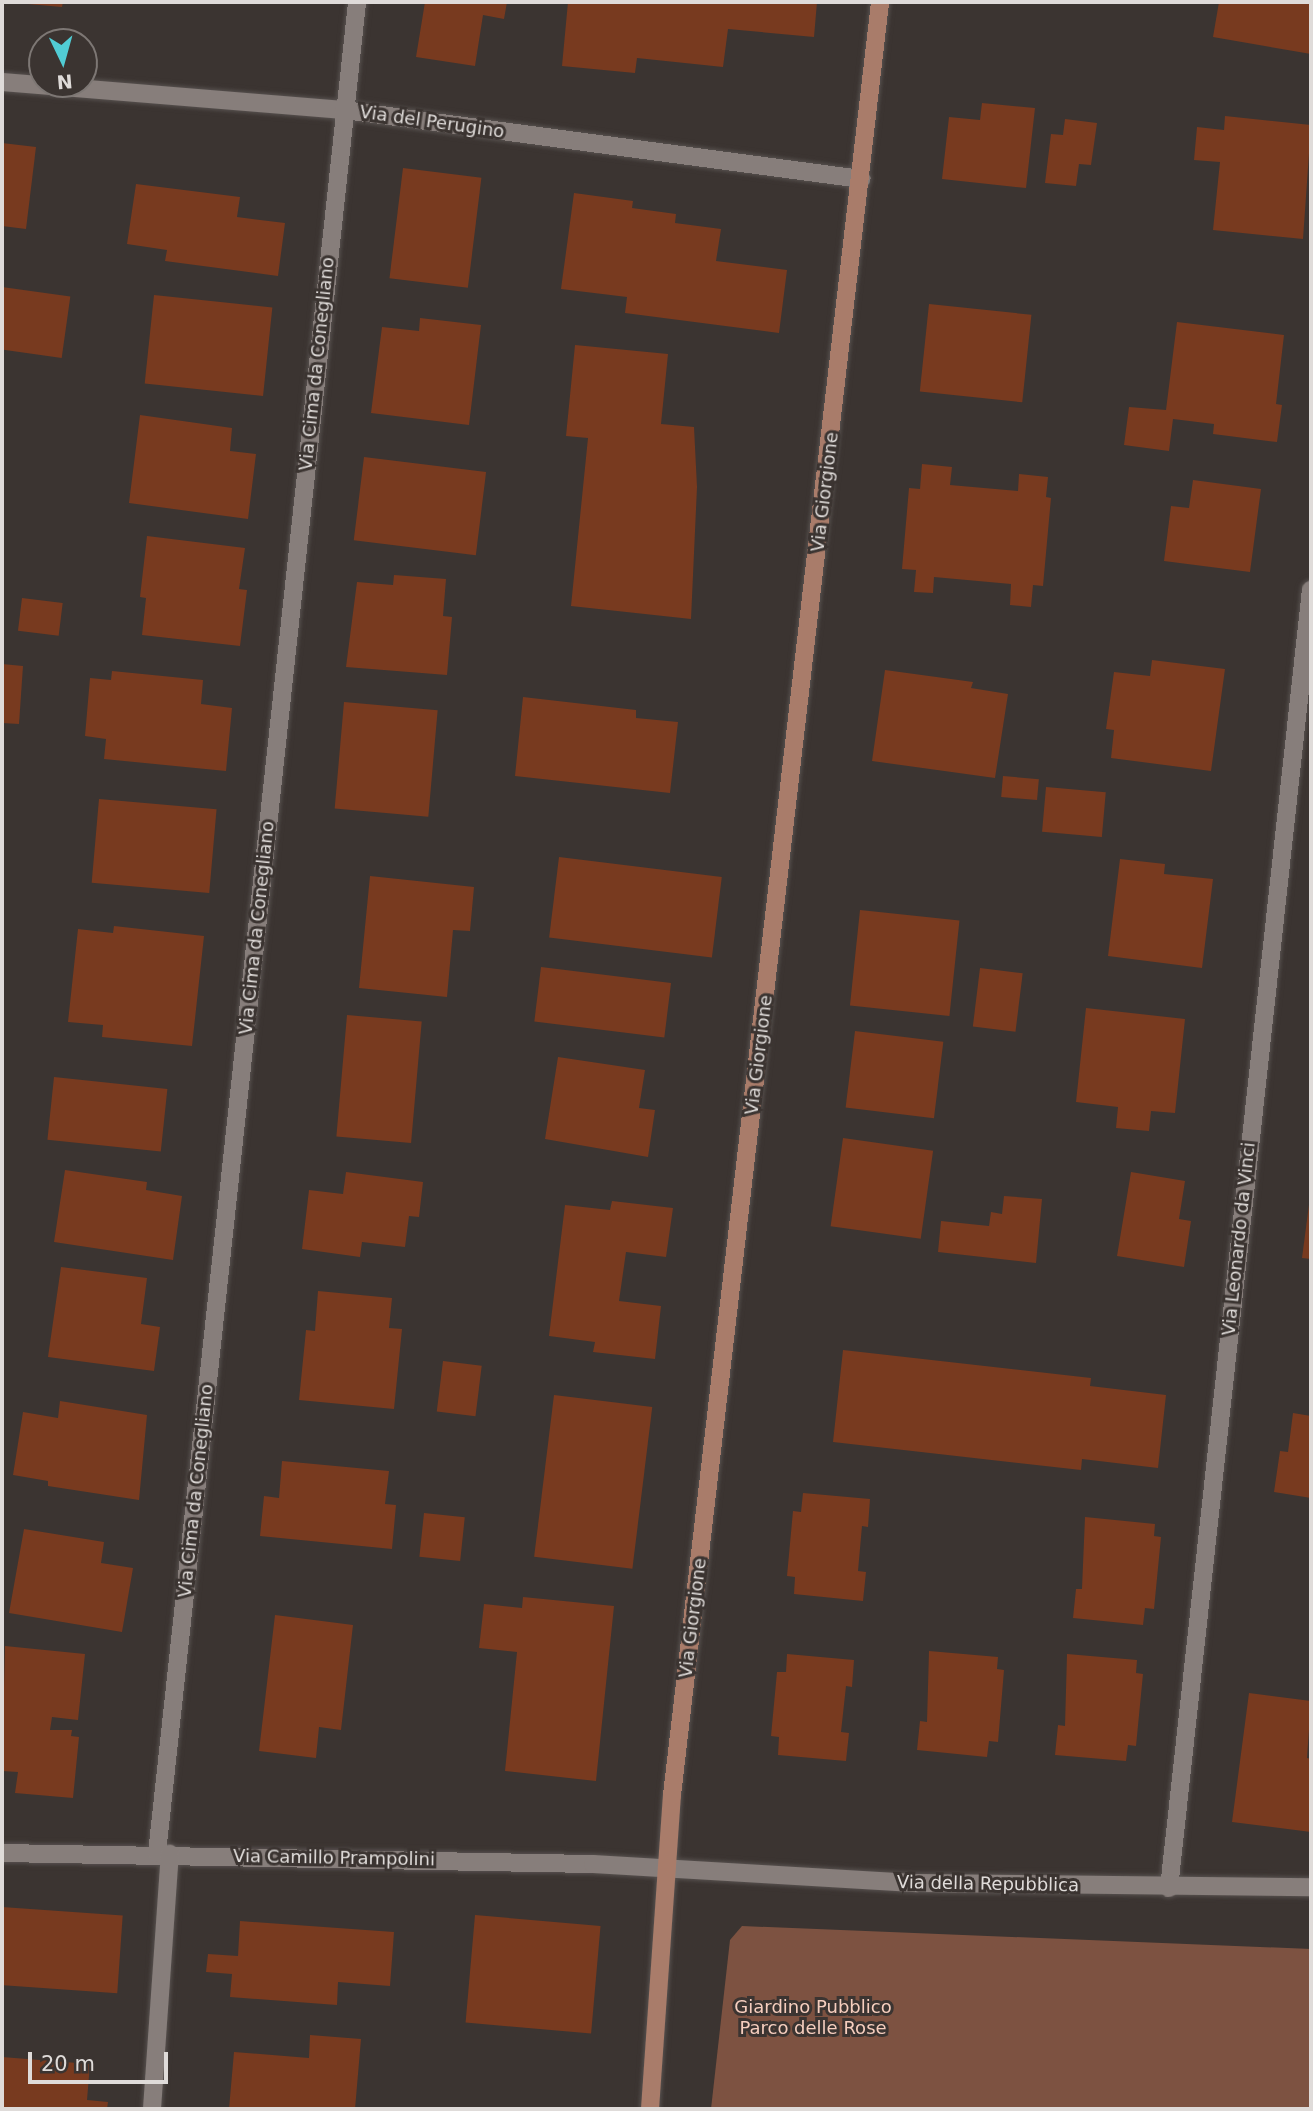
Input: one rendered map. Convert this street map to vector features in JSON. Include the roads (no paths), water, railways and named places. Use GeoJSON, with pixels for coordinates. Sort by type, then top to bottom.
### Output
{"type":"FeatureCollection","features":[{"type":"Feature","properties":{"kind":"main road","name":"Via Giorgione"},"geometry":{"type":"LineString","coordinates":[[650,2109],[666,1869],[880,2]]}},
{"type":"Feature","properties":{"kind":"street","name":"Via Cima da Conegliano"},"geometry":{"type":"LineString","coordinates":[[152,2109],[164,1854],[357,2]]}},
{"type":"Feature","properties":{"kind":"street","name":"Via del Perugino"},"geometry":{"type":"LineString","coordinates":[[2,82],[344,110],[861,179]]}},
{"type":"Feature","properties":{"kind":"street","name":"Via Leonardo da Vinci"},"geometry":{"type":"LineString","coordinates":[[1169,1888],[1311,590]]}},
{"type":"Feature","properties":{"kind":"street","name":"Via Camillo Prampolini"},"geometry":{"type":"LineString","coordinates":[[2,1853],[164,1854],[666,1869]]}},
{"type":"Feature","properties":{"kind":"street","name":"Via della Repubblica"},"geometry":{"type":"LineString","coordinates":[[666,1869],[917,1884],[1311,1887]]}},
{"type":"Feature","properties":{"kind":"park label","name":"Giardino Pubblico Parco delle Rose"},"geometry":{"type":"Point","coordinates":[813,2018]}}]}
